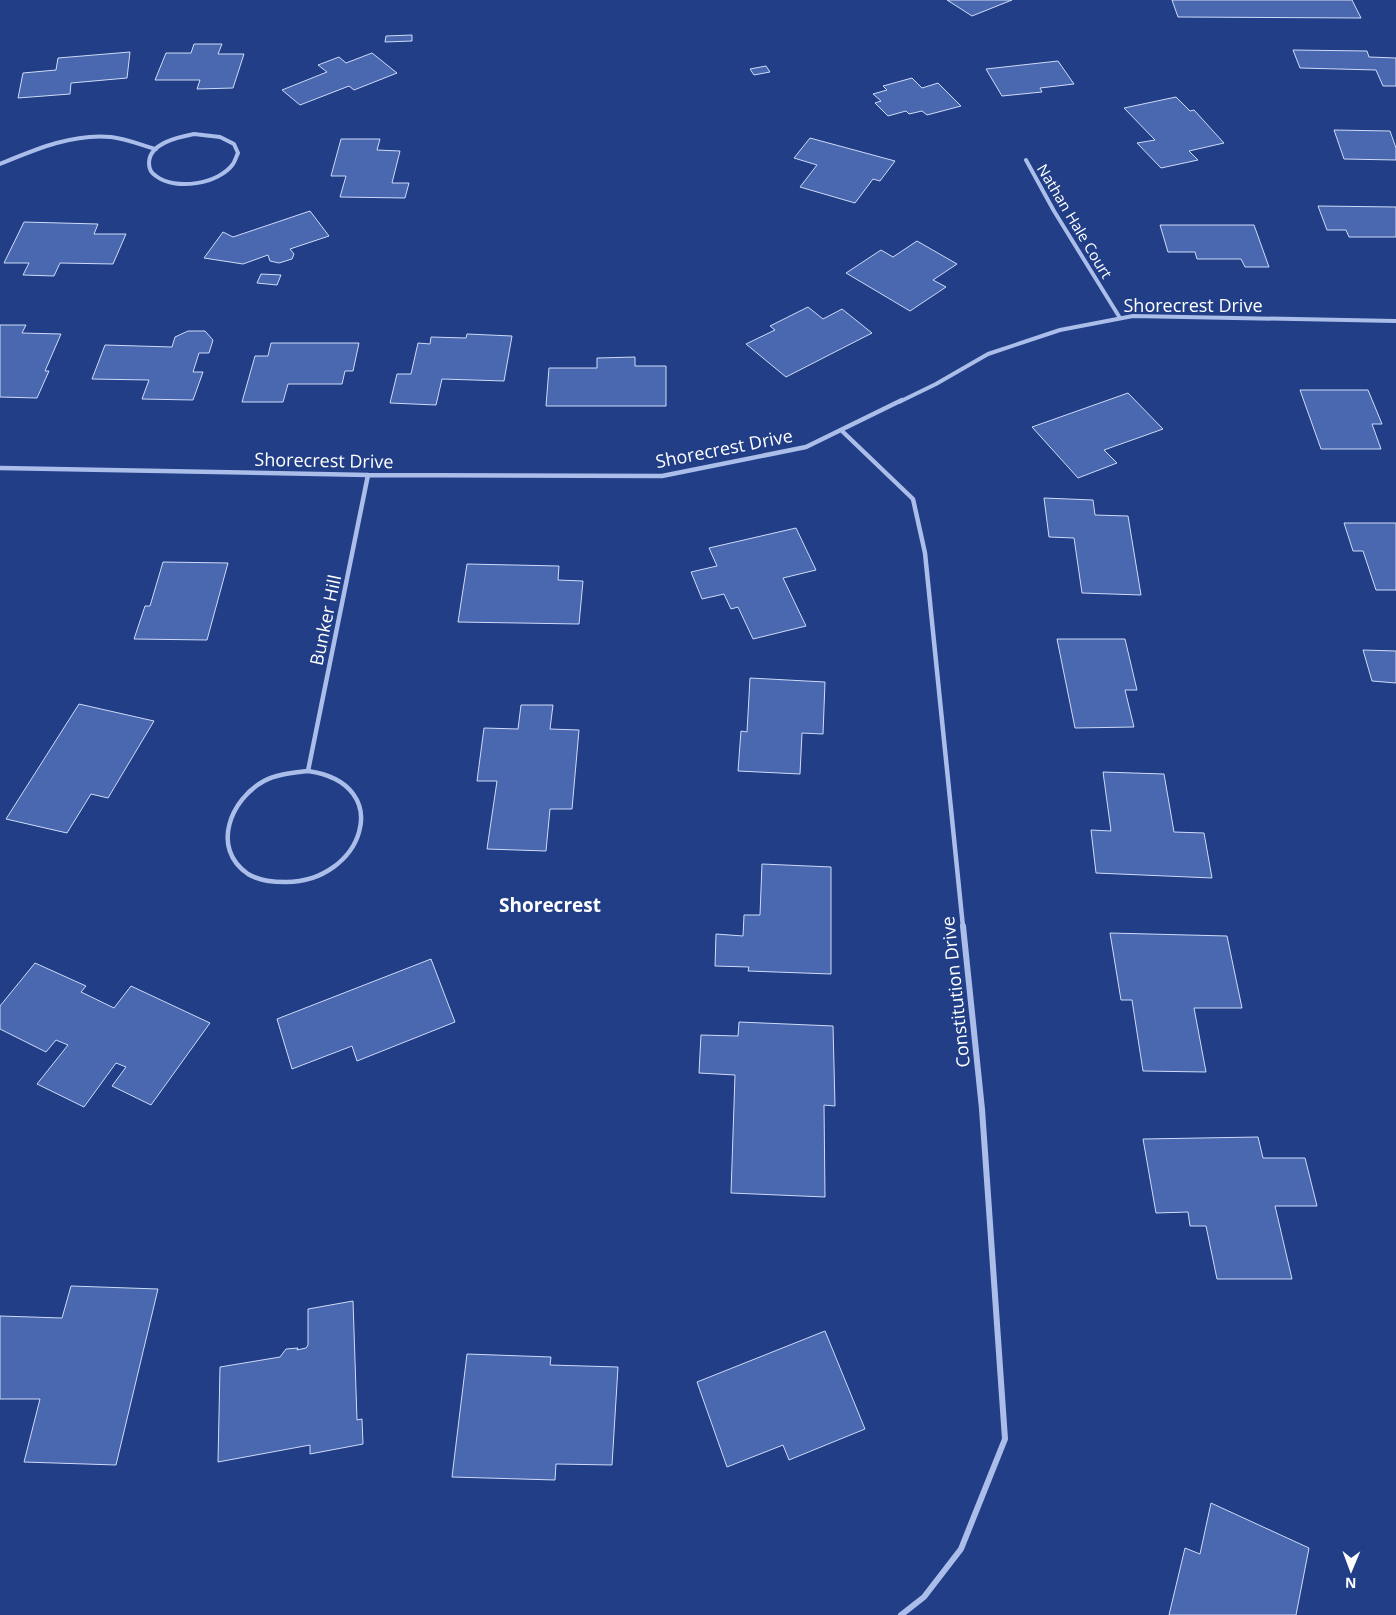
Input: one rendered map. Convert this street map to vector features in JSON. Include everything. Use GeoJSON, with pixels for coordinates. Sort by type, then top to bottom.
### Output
{"type":"FeatureCollection","features":[{"type":"Feature","properties":{"kind":"street"},"geometry":{"type":"LineString","coordinates":[[209,134],[222,136],[232,142],[237,149],[238,157],[234,165],[226,173],[200,183],[185,184],[166,181],[152,173],[149,165],[150,157],[156,150],[166,142],[180,137],[209,134]]}},
{"type":"Feature","properties":{"kind":"street"},"geometry":{"type":"LineString","coordinates":[[0,164],[37,149],[83,139],[108,138],[156,150]]}},
{"type":"Feature","properties":{"kind":"street","name":"Nathan Hale Court"},"geometry":{"type":"LineString","coordinates":[[1026,160],[1054,211],[1120,318]]}},
{"type":"Feature","properties":{"kind":"street","name":"Shorecrest Drive"},"geometry":{"type":"LineString","coordinates":[[0,468],[368,475],[662,476],[806,446],[936,384],[988,354],[1060,330],[1133,316],[1396,321]]}},
{"type":"Feature","properties":{"kind":"street","name":"Constitution Drive"},"geometry":{"type":"LineString","coordinates":[[841,430],[913,499],[925,553],[982,1109],[1005,1439],[961,1549],[924,1597],[901,1615]]}},
{"type":"Feature","properties":{"kind":"street","name":"Bunker Hill"},"geometry":{"type":"LineString","coordinates":[[308,771],[368,475]]}},
{"type":"Feature","properties":{"kind":"street"},"geometry":{"type":"LineString","coordinates":[[308,771],[329,774],[346,784],[357,797],[363,813],[361,832],[353,850],[337,866],[318,877],[295,883],[273,883],[253,877],[237,865],[228,848],[227,830],[233,811],[246,794],[264,781],[286,773],[308,771]]}},
{"type":"Feature","properties":{"kind":"building"},"geometry":{"type":"Polygon","coordinates":[[[947,0],[1012,0],[972,16],[947,0]]]}},
{"type":"Feature","properties":{"kind":"building"},"geometry":{"type":"Polygon","coordinates":[[[1172,0],[1352,0],[1361,18],[1178,17],[1172,0]]]}},
{"type":"Feature","properties":{"kind":"building"},"geometry":{"type":"Polygon","coordinates":[[[412,35],[412,41],[385,42],[386,36],[412,35]]]}},
{"type":"Feature","properties":{"kind":"building"},"geometry":{"type":"Polygon","coordinates":[[[194,44],[222,44],[218,54],[244,54],[233,88],[197,89],[200,80],[155,80],[166,53],[191,53],[194,44]]]}},
{"type":"Feature","properties":{"kind":"building"},"geometry":{"type":"Polygon","coordinates":[[[1293,50],[1367,51],[1369,57],[1396,58],[1396,86],[1383,86],[1376,70],[1300,68],[1293,50]]]}},
{"type":"Feature","properties":{"kind":"building"},"geometry":{"type":"Polygon","coordinates":[[[130,52],[127,78],[71,83],[70,94],[18,98],[23,73],[56,70],[58,58],[130,52]]]}},
{"type":"Feature","properties":{"kind":"building"},"geometry":{"type":"Polygon","coordinates":[[[372,53],[397,73],[354,90],[349,86],[300,105],[282,90],[327,72],[318,65],[339,57],[346,63],[372,53]]]}},
{"type":"Feature","properties":{"kind":"building"},"geometry":{"type":"Polygon","coordinates":[[[1058,61],[1074,84],[1040,88],[1042,92],[1002,96],[986,69],[1058,61]]]}},
{"type":"Feature","properties":{"kind":"building"},"geometry":{"type":"Polygon","coordinates":[[[766,66],[770,72],[754,75],[750,69],[766,66]]]}},
{"type":"Feature","properties":{"kind":"building"},"geometry":{"type":"Polygon","coordinates":[[[912,78],[922,88],[938,83],[961,106],[927,115],[922,111],[909,114],[906,111],[888,116],[875,103],[881,101],[873,94],[887,90],[883,86],[912,78]]]}},
{"type":"Feature","properties":{"kind":"building"},"geometry":{"type":"Polygon","coordinates":[[[1176,97],[1190,111],[1194,110],[1224,143],[1189,151],[1198,160],[1161,168],[1137,143],[1155,140],[1124,108],[1176,97]]]}},
{"type":"Feature","properties":{"kind":"building"},"geometry":{"type":"Polygon","coordinates":[[[1334,130],[1390,131],[1396,148],[1396,160],[1344,159],[1334,130]]]}},
{"type":"Feature","properties":{"kind":"building"},"geometry":{"type":"Polygon","coordinates":[[[810,138],[895,161],[880,181],[873,179],[855,203],[800,187],[817,165],[794,158],[810,138]]]}},
{"type":"Feature","properties":{"kind":"building"},"geometry":{"type":"Polygon","coordinates":[[[341,139],[380,139],[377,150],[400,151],[392,183],[409,183],[405,198],[340,197],[346,176],[331,176],[341,139]]]}},
{"type":"Feature","properties":{"kind":"building"},"geometry":{"type":"Polygon","coordinates":[[[1318,206],[1396,207],[1396,237],[1349,237],[1346,230],[1327,230],[1318,206]]]}},
{"type":"Feature","properties":{"kind":"building"},"geometry":{"type":"Polygon","coordinates":[[[310,211],[329,236],[290,249],[294,254],[292,259],[279,263],[270,261],[268,255],[243,264],[204,258],[223,232],[233,237],[310,211]]]}},
{"type":"Feature","properties":{"kind":"building"},"geometry":{"type":"Polygon","coordinates":[[[24,222],[98,224],[94,234],[126,234],[113,264],[60,263],[54,276],[23,275],[29,263],[4,263],[24,222]]]}},
{"type":"Feature","properties":{"kind":"building"},"geometry":{"type":"Polygon","coordinates":[[[1160,225],[1254,225],[1269,267],[1245,267],[1241,259],[1197,259],[1195,252],[1168,252],[1160,225]]]}},
{"type":"Feature","properties":{"kind":"building"},"geometry":{"type":"Polygon","coordinates":[[[917,241],[957,264],[933,280],[946,287],[910,311],[846,273],[881,250],[893,257],[917,241]]]}},
{"type":"Feature","properties":{"kind":"building"},"geometry":{"type":"Polygon","coordinates":[[[261,274],[281,275],[277,285],[257,283],[261,274]]]}},
{"type":"Feature","properties":{"kind":"building"},"geometry":{"type":"Polygon","coordinates":[[[808,307],[823,319],[842,309],[872,333],[786,377],[746,344],[775,330],[770,326],[808,307]]]}},
{"type":"Feature","properties":{"kind":"building"},"geometry":{"type":"Polygon","coordinates":[[[0,325],[26,325],[22,333],[61,334],[45,371],[49,371],[37,398],[0,397],[0,325]]]}},
{"type":"Feature","properties":{"kind":"building"},"geometry":{"type":"Polygon","coordinates":[[[188,331],[205,331],[213,340],[209,353],[199,353],[193,372],[203,372],[193,400],[142,399],[149,380],[92,379],[105,345],[172,347],[175,337],[188,331]]]}},
{"type":"Feature","properties":{"kind":"building"},"geometry":{"type":"Polygon","coordinates":[[[467,334],[512,336],[504,381],[442,379],[436,405],[390,403],[397,374],[411,374],[418,343],[430,344],[431,337],[466,338],[467,334]]]}},
{"type":"Feature","properties":{"kind":"building"},"geometry":{"type":"Polygon","coordinates":[[[271,343],[359,343],[353,371],[345,371],[342,384],[288,384],[283,402],[242,402],[255,356],[268,356],[271,343]]]}},
{"type":"Feature","properties":{"kind":"building"},"geometry":{"type":"Polygon","coordinates":[[[635,357],[635,366],[666,366],[666,406],[546,406],[549,368],[597,368],[597,358],[635,357]]]}},
{"type":"Feature","properties":{"kind":"building"},"geometry":{"type":"Polygon","coordinates":[[[1300,390],[1368,390],[1382,424],[1372,424],[1381,449],[1321,449],[1300,390]]]}},
{"type":"Feature","properties":{"kind":"building"},"geometry":{"type":"Polygon","coordinates":[[[1128,393],[1163,429],[1104,450],[1117,463],[1078,478],[1032,427],[1128,393]]]}},
{"type":"Feature","properties":{"kind":"building"},"geometry":{"type":"Polygon","coordinates":[[[1044,498],[1093,500],[1095,515],[1128,516],[1141,595],[1082,593],[1074,538],[1049,537],[1044,498]]]}},
{"type":"Feature","properties":{"kind":"building"},"geometry":{"type":"Polygon","coordinates":[[[1344,523],[1396,523],[1396,590],[1376,590],[1363,551],[1353,551],[1344,523]]]}},
{"type":"Feature","properties":{"kind":"building"},"geometry":{"type":"Polygon","coordinates":[[[796,528],[816,570],[783,578],[806,626],[753,639],[738,607],[731,609],[724,594],[702,599],[691,572],[717,566],[709,548],[796,528]]]}},
{"type":"Feature","properties":{"kind":"building"},"geometry":{"type":"Polygon","coordinates":[[[163,562],[228,563],[207,640],[134,639],[145,606],[150,606],[163,562]]]}},
{"type":"Feature","properties":{"kind":"building"},"geometry":{"type":"Polygon","coordinates":[[[467,564],[559,566],[558,580],[583,581],[579,624],[458,622],[467,564]]]}},
{"type":"Feature","properties":{"kind":"building"},"geometry":{"type":"Polygon","coordinates":[[[1057,639],[1125,639],[1137,690],[1125,690],[1134,727],[1075,728],[1057,639]]]}},
{"type":"Feature","properties":{"kind":"building"},"geometry":{"type":"Polygon","coordinates":[[[1363,650],[1396,651],[1396,683],[1372,681],[1363,650]]]}},
{"type":"Feature","properties":{"kind":"building"},"geometry":{"type":"Polygon","coordinates":[[[750,678],[825,682],[823,734],[802,733],[800,774],[738,771],[741,731],[747,732],[750,678]]]}},
{"type":"Feature","properties":{"kind":"building"},"geometry":{"type":"Polygon","coordinates":[[[79,704],[154,721],[108,798],[91,794],[67,833],[6,819],[79,704]]]}},
{"type":"Feature","properties":{"kind":"building"},"geometry":{"type":"Polygon","coordinates":[[[521,705],[553,705],[550,729],[579,730],[572,809],[550,809],[546,851],[487,849],[497,781],[477,781],[484,728],[518,729],[521,705]]]}},
{"type":"Feature","properties":{"kind":"building"},"geometry":{"type":"Polygon","coordinates":[[[1103,772],[1164,774],[1174,832],[1204,833],[1212,878],[1096,873],[1091,830],[1111,831],[1103,772]]]}},
{"type":"Feature","properties":{"kind":"building"},"geometry":{"type":"Polygon","coordinates":[[[762,864],[831,867],[831,974],[748,971],[749,967],[715,966],[716,934],[743,936],[744,915],[760,915],[762,864]]]}},
{"type":"Feature","properties":{"kind":"building"},"geometry":{"type":"Polygon","coordinates":[[[1110,933],[1227,936],[1242,1008],[1194,1008],[1206,1072],[1143,1071],[1132,1000],[1121,1000],[1110,933]]]}},
{"type":"Feature","properties":{"kind":"building"},"geometry":{"type":"Polygon","coordinates":[[[431,959],[455,1022],[357,1061],[352,1046],[292,1069],[277,1019],[431,959]]]}},
{"type":"Feature","properties":{"kind":"building"},"geometry":{"type":"Polygon","coordinates":[[[35,963],[86,986],[81,992],[114,1008],[131,986],[210,1023],[151,1105],[112,1086],[126,1067],[116,1063],[84,1107],[37,1084],[68,1045],[56,1040],[46,1052],[0,1029],[0,1006],[35,963]]]}},
{"type":"Feature","properties":{"kind":"building"},"geometry":{"type":"Polygon","coordinates":[[[739,1022],[833,1026],[835,1106],[824,1105],[825,1197],[731,1193],[735,1075],[699,1073],[701,1035],[738,1036],[739,1022]]]}},
{"type":"Feature","properties":{"kind":"building"},"geometry":{"type":"Polygon","coordinates":[[[1258,1137],[1263,1158],[1305,1158],[1317,1206],[1275,1206],[1292,1279],[1217,1279],[1206,1226],[1190,1226],[1188,1212],[1156,1213],[1143,1139],[1258,1137]]]}},
{"type":"Feature","properties":{"kind":"building"},"geometry":{"type":"Polygon","coordinates":[[[71,1286],[158,1289],[116,1465],[24,1462],[40,1399],[0,1399],[0,1316],[62,1318],[71,1286]]]}},
{"type":"Feature","properties":{"kind":"building"},"geometry":{"type":"Polygon","coordinates":[[[353,1301],[357,1420],[362,1419],[363,1444],[310,1454],[310,1445],[218,1462],[220,1367],[280,1357],[286,1349],[298,1348],[297,1350],[306,1348],[308,1345],[308,1309],[353,1301]]]}},
{"type":"Feature","properties":{"kind":"building"},"geometry":{"type":"Polygon","coordinates":[[[825,1331],[865,1429],[789,1460],[783,1445],[727,1467],[697,1382],[825,1331]]]}},
{"type":"Feature","properties":{"kind":"building"},"geometry":{"type":"Polygon","coordinates":[[[467,1354],[551,1357],[550,1365],[618,1367],[612,1465],[556,1464],[555,1480],[452,1477],[467,1354]]]}},
{"type":"Feature","properties":{"kind":"building"},"geometry":{"type":"Polygon","coordinates":[[[1211,1503],[1309,1548],[1296,1615],[1169,1615],[1185,1548],[1200,1554],[1211,1503]]]}},
{"type":"Feature","properties":{"kind":"district","name":"Shorecrest"},"geometry":{"type":"Point","coordinates":[550,905]}}]}
